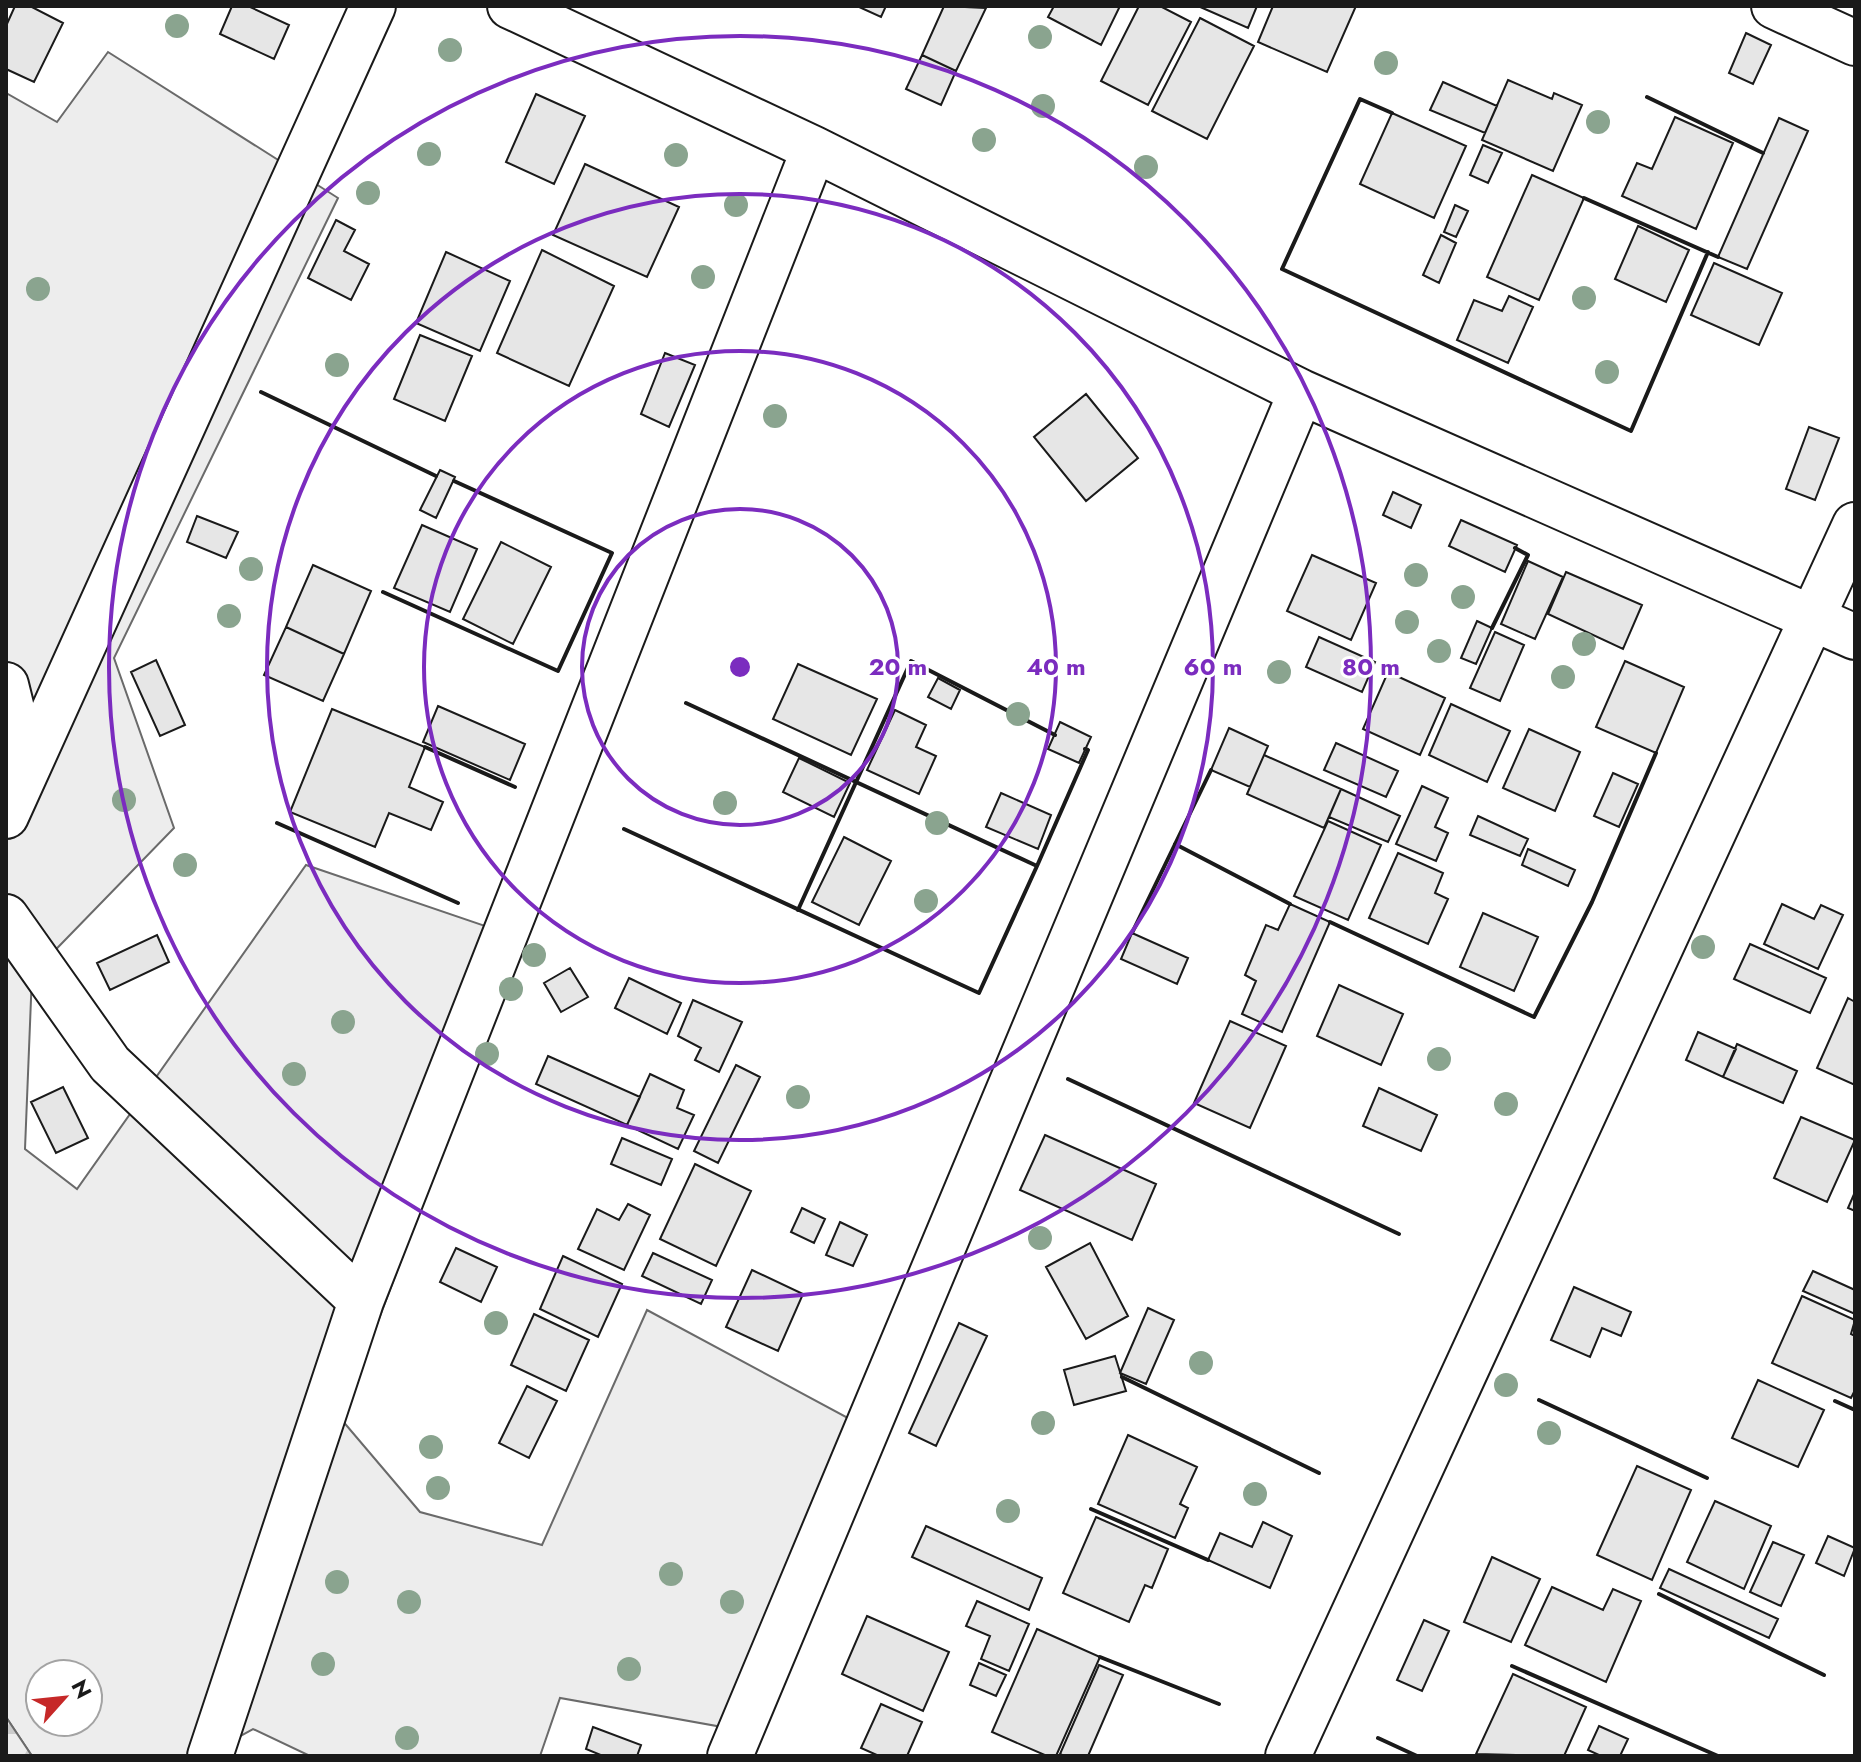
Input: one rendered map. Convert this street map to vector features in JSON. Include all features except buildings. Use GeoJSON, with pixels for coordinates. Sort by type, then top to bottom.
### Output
{"type":"FeatureCollection","features":[{"type":"Feature","properties":{"kind":"street"},"geometry":{"type":"LineString","coordinates":[[6,816],[373,6]]}},
{"type":"Feature","properties":{"kind":"street"},"geometry":{"type":"LineString","coordinates":[[510,6],[814,149],[1301,392],[1855,637]]}},
{"type":"Feature","properties":{"kind":"street"},"geometry":{"type":"LineString","coordinates":[[1774,6],[1855,43]]}},
{"type":"Feature","properties":{"kind":"street"},"geometry":{"type":"LineString","coordinates":[[210,1756],[361,1301],[814,149]]}},
{"type":"Feature","properties":{"kind":"street"},"geometry":{"type":"LineString","coordinates":[[730,1756],[1301,392]]}},
{"type":"Feature","properties":{"kind":"street"},"geometry":{"type":"LineString","coordinates":[[1288,1756],[1855,525]]}},
{"type":"Feature","properties":{"kind":"street"},"geometry":{"type":"LineString","coordinates":[[6,685],[27,770]]}},
{"type":"Feature","properties":{"kind":"street"},"geometry":{"type":"LineString","coordinates":[[6,917],[110,1064],[361,1301]]}},
{"type":"Feature","properties":{"kind":"shaded area"},"geometry":{"type":"Polygon","coordinates":[[[108,52],[338,198],[114,658],[174,828],[32,974],[25,1149],[77,1189],[306,865],[523,939],[341,1419],[420,1512],[542,1545],[647,1310],[861,1425],[756,1733],[560,1698],[540,1756],[310,1756],[253,1729],[204,1756],[32,1756],[6,1717],[6,93],[57,122],[108,52]]]}},
{"type":"Feature","properties":{"kind":"green space"},"geometry":{"type":"Polygon","coordinates":[[[6,1717],[32,1756],[6,1756],[6,1717]]]}},
{"type":"Feature","properties":{"kind":"wall"},"geometry":{"type":"LineString","coordinates":[[1647,97],[1763,153]]}},
{"type":"Feature","properties":{"kind":"wall"},"geometry":{"type":"LineString","coordinates":[[1392,113],[1360,99],[1282,269],[1631,431],[1708,252]]}},
{"type":"Feature","properties":{"kind":"wall"},"geometry":{"type":"LineString","coordinates":[[1584,198],[1718,257]]}},
{"type":"Feature","properties":{"kind":"wall"},"geometry":{"type":"LineString","coordinates":[[261,392],[436,476]]}},
{"type":"Feature","properties":{"kind":"wall"},"geometry":{"type":"LineString","coordinates":[[383,592],[558,671],[612,553],[454,481]]}},
{"type":"Feature","properties":{"kind":"wall"},"geometry":{"type":"LineString","coordinates":[[1492,628],[1528,555],[1515,548]]}},
{"type":"Feature","properties":{"kind":"wall"},"geometry":{"type":"LineString","coordinates":[[798,910],[911,661],[1055,735]]}},
{"type":"Feature","properties":{"kind":"wall"},"geometry":{"type":"LineString","coordinates":[[624,829],[979,993],[1037,866],[686,703]]}},
{"type":"Feature","properties":{"kind":"wall"},"geometry":{"type":"LineString","coordinates":[[425,747],[515,787]]}},
{"type":"Feature","properties":{"kind":"wall"},"geometry":{"type":"LineString","coordinates":[[1037,866],[1088,750],[1085,749]]}},
{"type":"Feature","properties":{"kind":"wall"},"geometry":{"type":"LineString","coordinates":[[1330,922],[1534,1017],[1592,902],[1656,753]]}},
{"type":"Feature","properties":{"kind":"wall"},"geometry":{"type":"LineString","coordinates":[[1132,933],[1211,770]]}},
{"type":"Feature","properties":{"kind":"wall"},"geometry":{"type":"LineString","coordinates":[[277,823],[458,903]]}},
{"type":"Feature","properties":{"kind":"wall"},"geometry":{"type":"LineString","coordinates":[[1175,844],[1290,904]]}},
{"type":"Feature","properties":{"kind":"wall"},"geometry":{"type":"LineString","coordinates":[[1068,1079],[1399,1234]]}},
{"type":"Feature","properties":{"kind":"wall"},"geometry":{"type":"LineString","coordinates":[[1122,1377],[1319,1473]]}},
{"type":"Feature","properties":{"kind":"wall"},"geometry":{"type":"LineString","coordinates":[[1539,1400],[1707,1478]]}},
{"type":"Feature","properties":{"kind":"wall"},"geometry":{"type":"LineString","coordinates":[[1835,1401],[1855,1410]]}},
{"type":"Feature","properties":{"kind":"wall"},"geometry":{"type":"LineString","coordinates":[[1091,1509],[1208,1560]]}},
{"type":"Feature","properties":{"kind":"wall"},"geometry":{"type":"LineString","coordinates":[[1659,1594],[1824,1675]]}},
{"type":"Feature","properties":{"kind":"wall"},"geometry":{"type":"LineString","coordinates":[[1100,1657],[1219,1704]]}},
{"type":"Feature","properties":{"kind":"wall"},"geometry":{"type":"LineString","coordinates":[[1512,1666],[1718,1756]]}},
{"type":"Feature","properties":{"kind":"wall"},"geometry":{"type":"LineString","coordinates":[[1378,1738],[1417,1756]]}}]}
